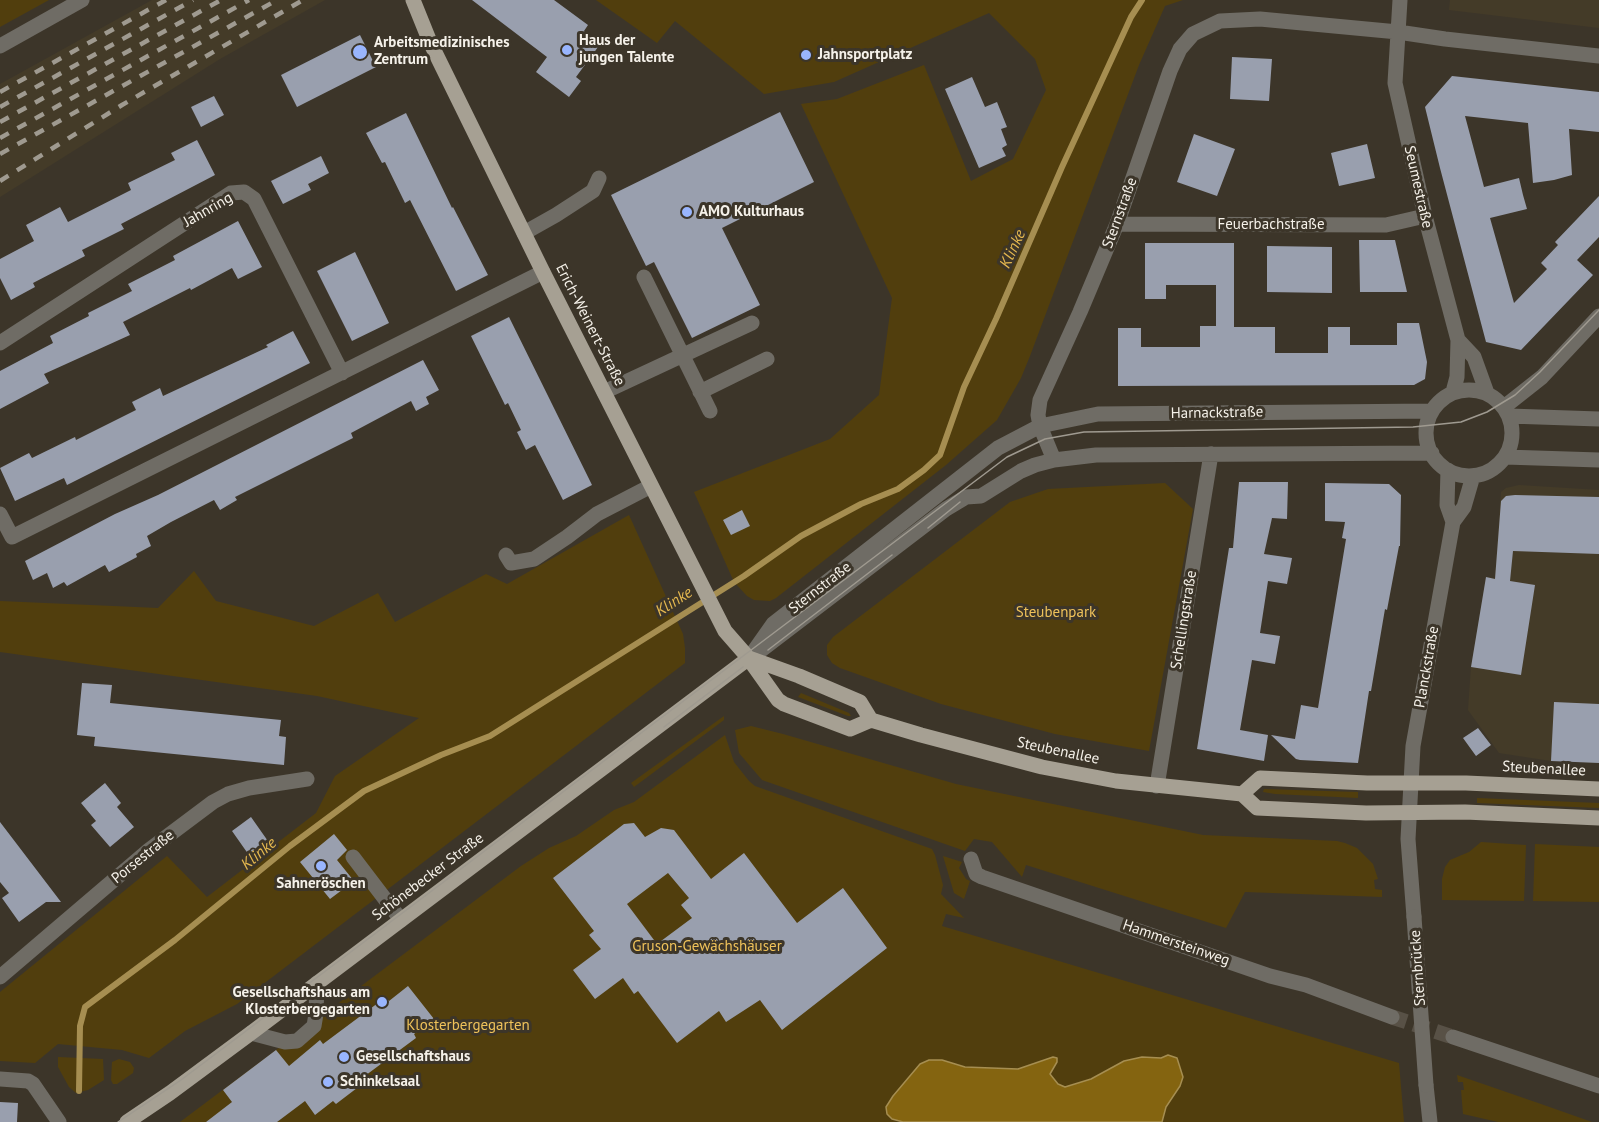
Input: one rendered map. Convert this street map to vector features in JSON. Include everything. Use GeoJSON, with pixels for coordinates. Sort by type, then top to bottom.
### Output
{"type":"FeatureCollection","features":[{"type":"Feature","properties":{"kind":"main road","name":"Erich-Weinert-Straße"},"geometry":{"type":"LineString","coordinates":[[413,0],[430,42],[543,272],[714,612],[725,631],[749,658]]}},
{"type":"Feature","properties":{"kind":"main road"},"geometry":{"type":"LineString","coordinates":[[749,658],[860,702],[872,720],[850,729],[791,707],[778,700],[749,658]]}},
{"type":"Feature","properties":{"kind":"main road","name":"Schönebecker Straße"},"geometry":{"type":"LineString","coordinates":[[127,1122],[251,1033],[749,658]]}},
{"type":"Feature","properties":{"kind":"main road","name":"Steubenallee"},"geometry":{"type":"LineString","coordinates":[[872,720],[959,746],[1116,781],[1242,794],[1257,808],[1366,813],[1465,812],[1599,818]]}},
{"type":"Feature","properties":{"kind":"main road","name":"Steubenallee"},"geometry":{"type":"LineString","coordinates":[[1242,794],[1260,778],[1599,789]]}},
{"type":"Feature","properties":{"kind":"street"},"geometry":{"type":"LineString","coordinates":[[0,46],[82,0]]}},
{"type":"Feature","properties":{"kind":"street","name":"Seumestraße"},"geometry":{"type":"LineString","coordinates":[[1401,0],[1395,83],[1425,216],[1458,340],[1457,377],[1453,392]]}},
{"type":"Feature","properties":{"kind":"street","name":"Sternstraße"},"geometry":{"type":"LineString","coordinates":[[749,658],[773,624],[998,448],[1040,426],[1038,415],[1040,400],[1117,224],[1170,71],[1180,49],[1193,34],[1220,21],[1242,19],[1398,32],[1599,56]]}},
{"type":"Feature","properties":{"kind":"street"},"geometry":{"type":"LineString","coordinates":[[524,233],[593,191],[599,178]]}},
{"type":"Feature","properties":{"kind":"street","name":"Jahnring"},"geometry":{"type":"LineString","coordinates":[[0,343],[231,193],[244,192],[254,199],[342,373]]}},
{"type":"Feature","properties":{"kind":"street","name":"Feuerbachstraße"},"geometry":{"type":"LineString","coordinates":[[1117,224],[1386,225],[1425,216]]}},
{"type":"Feature","properties":{"kind":"street"},"geometry":{"type":"LineString","coordinates":[[0,514],[12,537],[543,272]]}},
{"type":"Feature","properties":{"kind":"street"},"geometry":{"type":"LineString","coordinates":[[644,277],[710,411]]}},
{"type":"Feature","properties":{"kind":"street"},"geometry":{"type":"LineString","coordinates":[[1507,412],[1599,316]]}},
{"type":"Feature","properties":{"kind":"street"},"geometry":{"type":"LineString","coordinates":[[604,392],[752,323]]}},
{"type":"Feature","properties":{"kind":"street","name":"Seumestraße"},"geometry":{"type":"LineString","coordinates":[[1458,340],[1474,357],[1487,393]]}},
{"type":"Feature","properties":{"kind":"street"},"geometry":{"type":"LineString","coordinates":[[700,392],[767,359]]}},
{"type":"Feature","properties":{"kind":"street"},"geometry":{"type":"LineString","coordinates":[[1468,389],[1487,393],[1507,412],[1512,437],[1505,457],[1491,470],[1473,476],[1460,475],[1448,470],[1432,453],[1427,442],[1426,431],[1432,411],[1439,402],[1453,392],[1468,389]]}},
{"type":"Feature","properties":{"kind":"street","name":"Harnackstraße"},"geometry":{"type":"LineString","coordinates":[[1040,426],[1074,417],[1098,414],[1432,411]]}},
{"type":"Feature","properties":{"kind":"street"},"geometry":{"type":"LineString","coordinates":[[1507,412],[1599,419]]}},
{"type":"Feature","properties":{"kind":"street"},"geometry":{"type":"LineString","coordinates":[[1040,426],[1054,460]]}},
{"type":"Feature","properties":{"kind":"street"},"geometry":{"type":"LineString","coordinates":[[749,658],[946,509],[966,497],[981,496],[1021,471],[1054,460],[1096,455],[1432,453]]}},
{"type":"Feature","properties":{"kind":"street","name":"Schellingstraße"},"geometry":{"type":"LineString","coordinates":[[1157,786],[1211,454]]}},
{"type":"Feature","properties":{"kind":"street"},"geometry":{"type":"LineString","coordinates":[[1505,457],[1599,460]]}},
{"type":"Feature","properties":{"kind":"street","name":"Planckstraße"},"geometry":{"type":"LineString","coordinates":[[1448,470],[1447,505],[1453,522]]}},
{"type":"Feature","properties":{"kind":"street","name":"Planckstraße"},"geometry":{"type":"LineString","coordinates":[[1409,813],[1413,746],[1453,522],[1464,507],[1473,476]]}},
{"type":"Feature","properties":{"kind":"street"},"geometry":{"type":"LineString","coordinates":[[506,555],[511,563],[534,559],[597,514],[651,486]]}},
{"type":"Feature","properties":{"kind":"street","name":"Porsestraße"},"geometry":{"type":"LineString","coordinates":[[0,977],[149,850],[213,802],[228,794],[249,788],[307,779]]}},
{"type":"Feature","properties":{"kind":"street","name":"Sternbrücke"},"geometry":{"type":"LineString","coordinates":[[1409,813],[1408,839],[1430,1122]]}},
{"type":"Feature","properties":{"kind":"street"},"geometry":{"type":"LineString","coordinates":[[353,856],[401,920]]}},
{"type":"Feature","properties":{"kind":"street","name":"Hammersteinweg"},"geometry":{"type":"LineString","coordinates":[[971,859],[976,874],[982,877],[1261,973],[1306,985],[1392,1017]]}},
{"type":"Feature","properties":{"kind":"street"},"geometry":{"type":"LineString","coordinates":[[251,1033],[285,1042],[297,1041],[315,1024],[317,983]]}},
{"type":"Feature","properties":{"kind":"street"},"geometry":{"type":"LineString","coordinates":[[1453,1037],[1599,1086]]}},
{"type":"Feature","properties":{"kind":"street"},"geometry":{"type":"LineString","coordinates":[[0,1079],[28,1081],[33,1084],[59,1122]]}},
{"type":"Feature","properties":{"kind":"shaded area"},"geometry":{"type":"Polygon","coordinates":[[[152,0],[325,0],[220,59],[0,197],[0,84],[152,0]]]}},
{"type":"Feature","properties":{"kind":"shaded area"},"geometry":{"type":"Polygon","coordinates":[[[1450,0],[1599,0],[1599,28],[1449,10],[1450,0]]]}},
{"type":"Feature","properties":{"kind":"shaded area"},"geometry":{"type":"Polygon","coordinates":[[[1519,485],[1599,490],[1599,763],[1551,761],[1499,753],[1468,710],[1471,667],[1486,577],[1495,578],[1501,492],[1506,488],[1519,485]]]}},
{"type":"Feature","properties":{"kind":"shaded area"},"geometry":{"type":"Polygon","coordinates":[[[1168,1055],[1177,1058],[1183,1077],[1180,1086],[1166,1107],[1162,1122],[903,1122],[892,1119],[887,1114],[886,1107],[893,1096],[920,1064],[929,1060],[942,1060],[965,1067],[1018,1069],[1053,1057],[1057,1058],[1057,1062],[1050,1074],[1058,1084],[1065,1087],[1091,1079],[1124,1061],[1142,1057],[1161,1058],[1168,1055]]]}},
{"type":"Feature","properties":{"kind":"green space"},"geometry":{"type":"Polygon","coordinates":[[[0,0],[49,0],[0,27],[0,0]]]}},
{"type":"Feature","properties":{"kind":"green space"},"geometry":{"type":"Polygon","coordinates":[[[596,0],[1183,0],[1165,6],[1139,65],[1030,356],[1021,378],[997,420],[946,465],[770,601],[754,600],[734,582],[694,492],[830,439],[879,395],[892,298],[801,104],[837,99],[924,65],[971,181],[1013,159],[1046,90],[1035,59],[989,13],[834,82],[764,94],[675,21],[657,43],[596,0]]]}},
{"type":"Feature","properties":{"kind":"green space","name":"Steubenpark"},"geometry":{"type":"Polygon","coordinates":[[[1165,483],[1193,509],[1149,751],[1055,734],[941,704],[840,668],[832,663],[827,655],[827,645],[833,637],[1010,502],[1048,489],[1165,483]]]}},
{"type":"Feature","properties":{"kind":"green space"},"geometry":{"type":"Polygon","coordinates":[[[629,515],[683,634],[685,663],[237,1004],[185,1031],[149,1058],[122,1050],[58,1044],[35,1063],[0,1061],[0,992],[167,856],[207,897],[316,813],[335,776],[419,718],[317,696],[0,652],[0,601],[158,608],[194,571],[216,601],[314,626],[378,593],[395,622],[486,574],[507,584],[629,515]]]}},
{"type":"Feature","properties":{"kind":"green space"},"geometry":{"type":"Polygon","coordinates":[[[801,693],[849,713],[851,716],[798,697],[801,693]]]}},
{"type":"Feature","properties":{"kind":"green space"},"geometry":{"type":"Polygon","coordinates":[[[724,716],[724,720],[634,787],[631,783],[724,716]]]}},
{"type":"Feature","properties":{"kind":"green space"},"geometry":{"type":"Polygon","coordinates":[[[751,726],[956,784],[1203,835],[1345,843],[1357,848],[1373,864],[1378,879],[1374,880],[1375,889],[1382,890],[1382,897],[1245,892],[1226,928],[1026,865],[1022,877],[992,842],[974,839],[965,851],[762,780],[739,753],[735,730],[751,726]]]}},
{"type":"Feature","properties":{"kind":"green space","name":"Klosterbergegarten"},"geometry":{"type":"Polygon","coordinates":[[[725,735],[734,762],[755,786],[932,849],[943,885],[941,894],[964,918],[946,914],[942,926],[1399,1063],[1404,1122],[1162,1122],[1166,1107],[1180,1086],[1183,1077],[1177,1058],[1164,1056],[1124,1061],[1091,1079],[1065,1087],[1058,1084],[1050,1074],[1057,1062],[1018,1069],[965,1067],[942,1060],[929,1060],[920,1064],[887,1104],[887,1114],[895,1121],[903,1122],[180,1122],[521,866],[549,848],[576,836],[614,810],[634,802],[725,735]]]}},
{"type":"Feature","properties":{"kind":"green space"},"geometry":{"type":"Polygon","coordinates":[[[1264,789],[1358,792],[1358,798],[1275,794],[1263,792],[1264,789]]]}},
{"type":"Feature","properties":{"kind":"green space"},"geometry":{"type":"Polygon","coordinates":[[[1477,798],[1599,803],[1599,808],[1477,803],[1477,798]]]}},
{"type":"Feature","properties":{"kind":"green space"},"geometry":{"type":"Polygon","coordinates":[[[1481,842],[1526,845],[1524,901],[1442,900],[1442,879],[1445,867],[1450,860],[1469,852],[1481,842]]]}},
{"type":"Feature","properties":{"kind":"green space"},"geometry":{"type":"Polygon","coordinates":[[[1535,844],[1599,847],[1599,902],[1533,901],[1535,844]]]}},
{"type":"Feature","properties":{"kind":"green space"},"geometry":{"type":"Polygon","coordinates":[[[943,856],[962,862],[959,868],[970,881],[964,899],[954,893],[943,856]]]}},
{"type":"Feature","properties":{"kind":"green space"},"geometry":{"type":"Polygon","coordinates":[[[58,1057],[103,1059],[104,1080],[88,1090],[76,1093],[69,1087],[58,1067],[58,1057]]]}},
{"type":"Feature","properties":{"kind":"green space"},"geometry":{"type":"Polygon","coordinates":[[[119,1059],[130,1062],[134,1068],[133,1073],[117,1084],[113,1084],[111,1080],[112,1062],[119,1059]]]}},
{"type":"Feature","properties":{"kind":"green space"},"geometry":{"type":"Polygon","coordinates":[[[1457,1075],[1592,1122],[1498,1122],[1463,1114],[1461,1090],[1464,1090],[1463,1082],[1458,1082],[1457,1075]]]}},
{"type":"Feature","properties":{"kind":"building","name":"Haus der jungen Talente"},"geometry":{"type":"Polygon","coordinates":[[[472,0],[554,0],[588,25],[584,31],[601,43],[576,77],[581,81],[569,97],[536,72],[547,57],[472,0]]]}},
{"type":"Feature","properties":{"kind":"building"},"geometry":{"type":"Polygon","coordinates":[[[360,35],[376,67],[297,107],[281,75],[360,35]]]}},
{"type":"Feature","properties":{"kind":"building"},"geometry":{"type":"Polygon","coordinates":[[[1232,57],[1272,59],[1269,101],[1230,99],[1232,57]]]}},
{"type":"Feature","properties":{"kind":"building"},"geometry":{"type":"Polygon","coordinates":[[[1452,76],[1599,92],[1599,132],[1569,129],[1572,175],[1554,180],[1533,183],[1528,123],[1465,116],[1484,187],[1519,178],[1527,209],[1490,218],[1514,303],[1547,269],[1541,263],[1558,245],[1555,242],[1599,196],[1599,237],[1577,260],[1593,275],[1521,350],[1486,342],[1440,168],[1425,107],[1452,76]]]}},
{"type":"Feature","properties":{"kind":"building"},"geometry":{"type":"Polygon","coordinates":[[[972,77],[985,107],[997,102],[1007,127],[1001,129],[1007,145],[1002,148],[1006,156],[979,168],[945,89],[972,77]]]}},
{"type":"Feature","properties":{"kind":"building"},"geometry":{"type":"Polygon","coordinates":[[[214,96],[224,115],[201,127],[191,107],[214,96]]]}},
{"type":"Feature","properties":{"kind":"building","name":"AMO Kulturhaus"},"geometry":{"type":"Polygon","coordinates":[[[780,112],[814,182],[722,228],[760,305],[692,338],[654,262],[646,266],[611,195],[780,112]]]}},
{"type":"Feature","properties":{"kind":"building"},"geometry":{"type":"Polygon","coordinates":[[[406,113],[452,208],[488,275],[456,291],[410,200],[405,203],[385,162],[382,163],[366,133],[406,113]]]}},
{"type":"Feature","properties":{"kind":"building"},"geometry":{"type":"Polygon","coordinates":[[[1194,134],[1235,149],[1217,196],[1177,182],[1194,134]]]}},
{"type":"Feature","properties":{"kind":"building"},"geometry":{"type":"Polygon","coordinates":[[[197,140],[215,175],[121,224],[124,229],[82,250],[85,256],[33,283],[35,287],[11,300],[0,278],[0,259],[34,241],[26,225],[60,207],[68,222],[131,190],[128,183],[175,160],[171,153],[197,140]]]}},
{"type":"Feature","properties":{"kind":"building"},"geometry":{"type":"Polygon","coordinates":[[[1367,144],[1375,178],[1339,186],[1331,153],[1367,144]]]}},
{"type":"Feature","properties":{"kind":"building"},"geometry":{"type":"Polygon","coordinates":[[[321,156],[329,173],[308,184],[311,190],[283,204],[271,181],[321,156]]]}},
{"type":"Feature","properties":{"kind":"building"},"geometry":{"type":"Polygon","coordinates":[[[238,221],[262,267],[238,279],[232,268],[123,322],[130,335],[44,374],[49,383],[0,409],[0,371],[53,343],[50,336],[89,316],[88,313],[132,291],[128,284],[175,260],[173,256],[238,221]]]}},
{"type":"Feature","properties":{"kind":"building"},"geometry":{"type":"Polygon","coordinates":[[[1359,240],[1395,240],[1407,292],[1360,292],[1359,240]]]}},
{"type":"Feature","properties":{"kind":"building"},"geometry":{"type":"Polygon","coordinates":[[[1145,243],[1234,243],[1234,327],[1275,327],[1275,353],[1328,353],[1328,327],[1350,327],[1350,345],[1397,345],[1397,323],[1419,323],[1427,362],[1425,379],[1414,385],[1118,386],[1118,328],[1141,328],[1141,347],[1200,347],[1200,326],[1216,326],[1216,285],[1166,285],[1166,299],[1145,299],[1145,243]]]}},
{"type":"Feature","properties":{"kind":"building"},"geometry":{"type":"Polygon","coordinates":[[[1267,246],[1332,247],[1332,293],[1267,292],[1267,246]]]}},
{"type":"Feature","properties":{"kind":"building"},"geometry":{"type":"Polygon","coordinates":[[[355,252],[389,323],[352,341],[317,271],[355,252]]]}},
{"type":"Feature","properties":{"kind":"building"},"geometry":{"type":"Polygon","coordinates":[[[509,317],[592,485],[563,500],[535,445],[526,450],[517,432],[521,430],[508,403],[505,405],[471,336],[509,317]]]}},
{"type":"Feature","properties":{"kind":"building"},"geometry":{"type":"Polygon","coordinates":[[[293,331],[310,363],[67,485],[64,478],[15,501],[0,468],[29,453],[32,458],[75,437],[76,440],[136,410],[132,402],[160,388],[163,396],[268,347],[266,345],[293,331]]]}},
{"type":"Feature","properties":{"kind":"building"},"geometry":{"type":"Polygon","coordinates":[[[423,360],[439,390],[426,397],[429,404],[416,411],[411,401],[351,433],[353,438],[235,497],[237,500],[220,510],[214,500],[171,522],[147,536],[151,546],[136,554],[137,557],[109,572],[105,565],[67,586],[64,582],[53,588],[47,573],[33,580],[25,561],[423,360]]]}},
{"type":"Feature","properties":{"kind":"building"},"geometry":{"type":"Polygon","coordinates":[[[1239,482],[1288,482],[1287,519],[1272,518],[1264,554],[1292,558],[1287,584],[1268,581],[1260,633],[1280,636],[1275,664],[1252,660],[1240,730],[1268,735],[1264,761],[1197,749],[1229,548],[1233,548],[1239,482]]]}},
{"type":"Feature","properties":{"kind":"building"},"geometry":{"type":"Polygon","coordinates":[[[1325,483],[1389,484],[1401,495],[1400,546],[1387,610],[1385,609],[1371,691],[1369,691],[1358,763],[1296,759],[1271,735],[1295,739],[1301,705],[1318,708],[1346,539],[1342,538],[1345,522],[1325,521],[1325,483]]]}},
{"type":"Feature","properties":{"kind":"building"},"geometry":{"type":"Polygon","coordinates":[[[1506,496],[1599,497],[1599,554],[1513,551],[1510,581],[1535,585],[1521,675],[1471,667],[1486,577],[1495,579],[1501,501],[1506,496]]]}},
{"type":"Feature","properties":{"kind":"building"},"geometry":{"type":"Polygon","coordinates":[[[742,510],[750,526],[731,535],[723,520],[742,510]]]}},
{"type":"Feature","properties":{"kind":"building"},"geometry":{"type":"Polygon","coordinates":[[[82,683],[112,685],[110,703],[281,720],[279,736],[286,737],[284,765],[94,746],[95,737],[77,735],[82,683]]]}},
{"type":"Feature","properties":{"kind":"building"},"geometry":{"type":"Polygon","coordinates":[[[1554,702],[1599,704],[1599,763],[1551,761],[1554,702]]]}},
{"type":"Feature","properties":{"kind":"building"},"geometry":{"type":"Polygon","coordinates":[[[1478,728],[1491,745],[1476,756],[1463,738],[1478,728]]]}},
{"type":"Feature","properties":{"kind":"building"},"geometry":{"type":"Polygon","coordinates":[[[105,783],[121,803],[117,807],[134,827],[110,847],[91,825],[96,821],[81,803],[105,783]]]}},
{"type":"Feature","properties":{"kind":"building"},"geometry":{"type":"Polygon","coordinates":[[[251,817],[270,844],[251,858],[232,831],[251,817]]]}},
{"type":"Feature","properties":{"kind":"building"},"geometry":{"type":"Polygon","coordinates":[[[0,822],[61,902],[46,902],[19,922],[2,898],[9,893],[0,882],[0,822]]]}},
{"type":"Feature","properties":{"kind":"building"},"geometry":{"type":"Polygon","coordinates":[[[634,823],[645,837],[661,828],[674,830],[711,879],[744,853],[797,923],[843,888],[887,948],[782,1030],[760,1000],[726,1022],[719,1011],[677,1043],[638,991],[634,994],[623,978],[595,999],[573,970],[601,949],[589,935],[594,931],[553,878],[624,824],[634,823]],[[668,873],[627,904],[657,944],[692,918],[681,905],[689,898],[668,873]]]}},
{"type":"Feature","properties":{"kind":"building","name":"Sahneröschen"},"geometry":{"type":"Polygon","coordinates":[[[334,834],[347,850],[337,860],[354,881],[330,899],[300,862],[334,834]]]}},
{"type":"Feature","properties":{"kind":"building","name":"Gesellschaftshaus"},"geometry":{"type":"Polygon","coordinates":[[[408,986],[434,1019],[414,1034],[416,1038],[354,1084],[357,1088],[336,1104],[333,1101],[315,1115],[305,1101],[277,1122],[206,1122],[232,1102],[223,1090],[276,1050],[289,1066],[320,1040],[323,1044],[386,997],[389,1001],[408,986]]]}},
{"type":"Feature","properties":{"kind":"building"},"geometry":{"type":"Polygon","coordinates":[[[0,1102],[18,1103],[17,1122],[0,1122],[0,1102]]]}},
{"type":"Feature","properties":{"kind":"waterway","name":"Klinke"},"geometry":{"type":"LineString","coordinates":[[79,1091],[80,1026],[85,1007],[175,940],[290,846],[364,791],[441,755],[490,736],[744,576],[801,536],[861,504],[898,489],[940,455],[964,387],[1062,167],[1131,17],[1142,0]]}},
{"type":"Feature","properties":{"kind":"tunnel"},"geometry":{"type":"LineString","coordinates":[[1392,1017],[1453,1037]]}},
{"type":"Feature","properties":{"kind":"tram line"},"geometry":{"type":"LineString","coordinates":[[118,1122],[181,1080],[1007,457],[1045,439],[1084,432],[1413,427],[1461,422],[1487,412],[1515,395],[1599,310]]}},
{"type":"Feature","properties":{"kind":"tram line"},"geometry":{"type":"LineString","coordinates":[[928,528],[960,502]]}},
{"type":"Feature","properties":{"kind":"tram line"},"geometry":{"type":"LineString","coordinates":[[768,650],[892,555]]}},
{"type":"Feature","properties":{"kind":"tram line"},"geometry":{"type":"LineString","coordinates":[[664,727],[743,667]]}},
{"type":"Feature","properties":{"kind":"railway"},"geometry":{"type":"LineString","coordinates":[[0,92],[166,0]]}},
{"type":"Feature","properties":{"kind":"railway"},"geometry":{"type":"LineString","coordinates":[[0,107],[193,0]]}},
{"type":"Feature","properties":{"kind":"railway"},"geometry":{"type":"LineString","coordinates":[[0,122],[221,0]]}},
{"type":"Feature","properties":{"kind":"railway"},"geometry":{"type":"LineString","coordinates":[[0,138],[249,0]]}},
{"type":"Feature","properties":{"kind":"railway"},"geometry":{"type":"LineString","coordinates":[[0,154],[277,0]]}},
{"type":"Feature","properties":{"kind":"railway"},"geometry":{"type":"LineString","coordinates":[[0,181],[122,105],[303,0]]}},
{"type":"Feature","properties":{"kind":"place","name":"Haus der jungen Talente"},"geometry":{"type":"Point","coordinates":[567,50]}},
{"type":"Feature","properties":{"kind":"place","name":"Arbeitsmedizinisches Zentrum"},"geometry":{"type":"Point","coordinates":[360,52]}},
{"type":"Feature","properties":{"kind":"place","name":"Jahnsportplatz"},"geometry":{"type":"Point","coordinates":[806,55]}},
{"type":"Feature","properties":{"kind":"place","name":"AMO Kulturhaus"},"geometry":{"type":"Point","coordinates":[687,212]}},
{"type":"Feature","properties":{"kind":"place","name":"Sahneröschen"},"geometry":{"type":"Point","coordinates":[321,866]}},
{"type":"Feature","properties":{"kind":"place","name":"Gesellschaftshaus am Klosterbergegarten"},"geometry":{"type":"Point","coordinates":[382,1002]}},
{"type":"Feature","properties":{"kind":"place","name":"Gesellschaftshaus"},"geometry":{"type":"Point","coordinates":[344,1057]}},
{"type":"Feature","properties":{"kind":"place","name":"Schinkelsaal"},"geometry":{"type":"Point","coordinates":[328,1082]}},
{"type":"Feature","properties":{"kind":"park label","name":"Gruson-Gewächshäuser"},"geometry":{"type":"Point","coordinates":[707,947]}}]}
